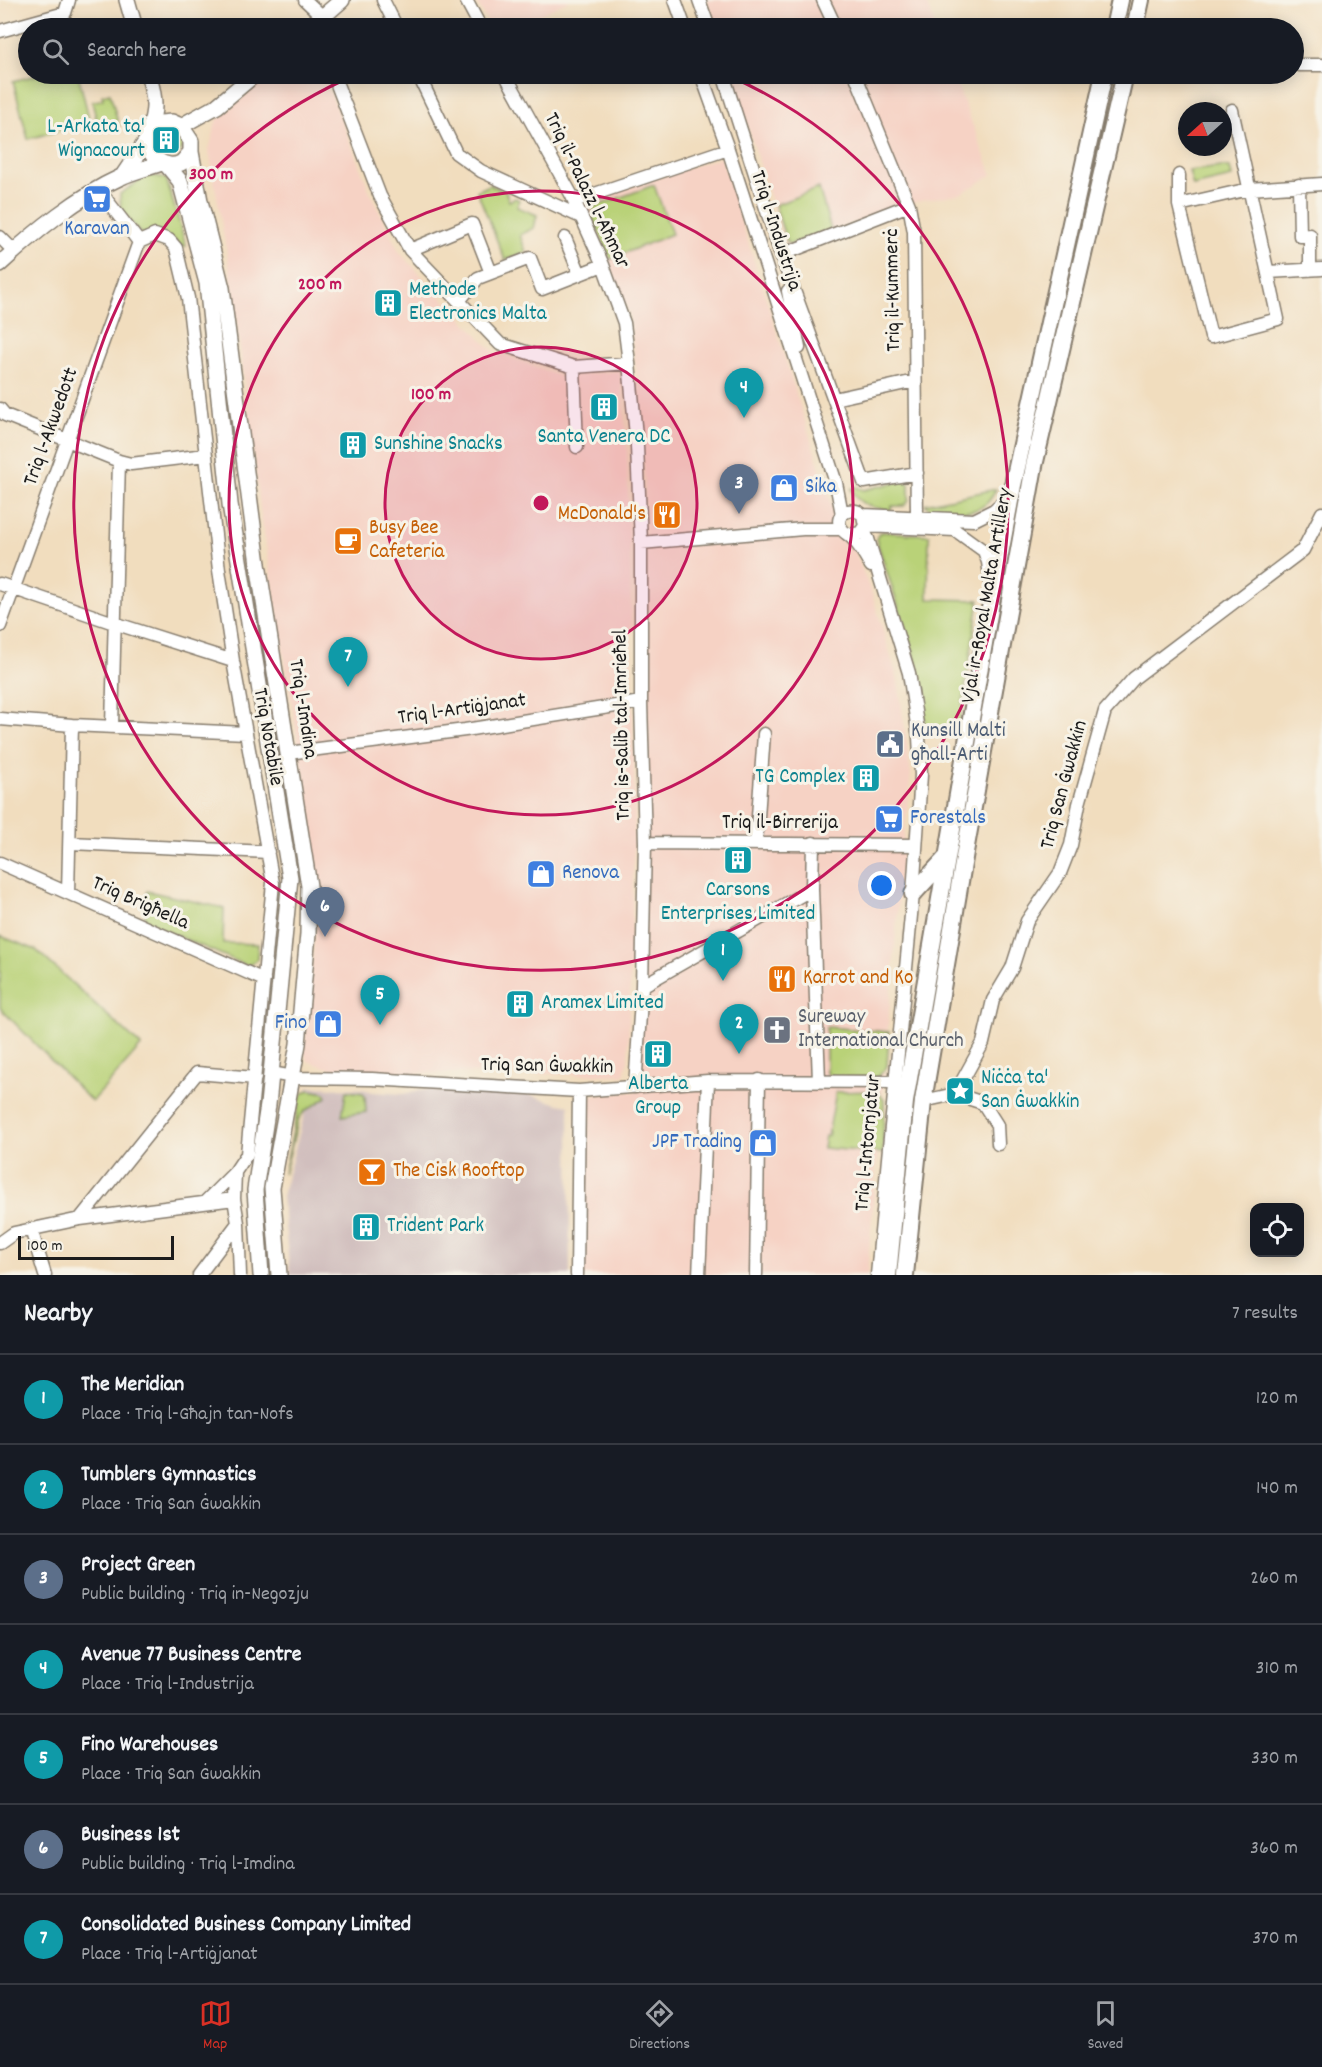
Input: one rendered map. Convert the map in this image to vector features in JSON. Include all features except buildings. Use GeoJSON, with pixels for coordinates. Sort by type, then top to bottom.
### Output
{"type":"FeatureCollection","features":[{"type":"Feature","properties":{"kind":"highway"},"geometry":{"type":"LineString","coordinates":[[1116,18],[1120,2]]}},
{"type":"Feature","properties":{"kind":"highway","name":"Vjal ir-Royal Malta Artillery"},"geometry":{"type":"LineString","coordinates":[[888,1275],[904,1102],[992,597],[1013,485],[1102,84]]}},
{"type":"Feature","properties":{"kind":"highway","name":"Vjal ir-Royal Malta Artillery"},"geometry":{"type":"LineString","coordinates":[[905,1275],[923,1101],[1034,466],[1123,84]]}},
{"type":"Feature","properties":{"kind":"highway"},"geometry":{"type":"LineString","coordinates":[[913,894],[947,857]]}},
{"type":"Feature","properties":{"kind":"main road"},"geometry":{"type":"LineString","coordinates":[[127,0],[132,18]]}},
{"type":"Feature","properties":{"kind":"main road"},"geometry":{"type":"LineString","coordinates":[[323,18],[342,0]]}},
{"type":"Feature","properties":{"kind":"main road"},"geometry":{"type":"LineString","coordinates":[[122,177],[148,134],[154,112],[150,84]]}},
{"type":"Feature","properties":{"kind":"main road"},"geometry":{"type":"LineString","coordinates":[[152,84],[191,147]]}},
{"type":"Feature","properties":{"kind":"main road"},"geometry":{"type":"LineString","coordinates":[[148,134],[161,123],[176,124],[217,106],[243,84]]}},
{"type":"Feature","properties":{"kind":"main road"},"geometry":{"type":"LineString","coordinates":[[0,264],[52,220],[122,177],[164,164],[181,163],[217,106]]}},
{"type":"Feature","properties":{"kind":"main road"},"geometry":{"type":"LineString","coordinates":[[148,134],[151,153],[164,164]]}},
{"type":"Feature","properties":{"kind":"main road","name":"Triq l-Imdina"},"geometry":{"type":"LineString","coordinates":[[191,147],[200,201],[222,288],[258,564],[309,886],[307,945],[298,1044],[272,1188],[279,1275]]}},
{"type":"Feature","properties":{"kind":"main road","name":"Triq l-Imdina"},"geometry":{"type":"LineString","coordinates":[[164,164],[180,181],[207,284],[230,504],[288,854],[290,878],[271,1074],[255,1190],[261,1275]]}},
{"type":"Feature","properties":{"kind":"street"},"geometry":{"type":"LineString","coordinates":[[47,18],[65,13],[69,0]]}},
{"type":"Feature","properties":{"kind":"street"},"geometry":{"type":"LineString","coordinates":[[305,0],[313,18]]}},
{"type":"Feature","properties":{"kind":"street"},"geometry":{"type":"LineString","coordinates":[[383,0],[392,18]]}},
{"type":"Feature","properties":{"kind":"street"},"geometry":{"type":"LineString","coordinates":[[466,0],[476,18]]}},
{"type":"Feature","properties":{"kind":"street"},"geometry":{"type":"LineString","coordinates":[[675,0],[681,18]]}},
{"type":"Feature","properties":{"kind":"street"},"geometry":{"type":"LineString","coordinates":[[699,0],[705,18]]}},
{"type":"Feature","properties":{"kind":"street"},"geometry":{"type":"LineString","coordinates":[[823,0],[831,18]]}},
{"type":"Feature","properties":{"kind":"street"},"geometry":{"type":"LineString","coordinates":[[0,31],[18,26]]}},
{"type":"Feature","properties":{"kind":"street"},"geometry":{"type":"LineString","coordinates":[[1304,64],[1322,64]]}},
{"type":"Feature","properties":{"kind":"street"},"geometry":{"type":"LineString","coordinates":[[337,84],[380,196],[410,250],[500,344],[574,367],[629,363]]}},
{"type":"Feature","properties":{"kind":"street"},"geometry":{"type":"LineString","coordinates":[[423,84],[456,153],[481,171],[581,217]]}},
{"type":"Feature","properties":{"kind":"street","name":"Triq il-Palazz l-Aħmar"},"geometry":{"type":"LineString","coordinates":[[510,84],[574,201],[603,265],[624,323],[629,363]]}},
{"type":"Feature","properties":{"kind":"street","name":"Triq l-Industrija"},"geometry":{"type":"LineString","coordinates":[[705,84],[728,149],[836,483],[843,524]]}},
{"type":"Feature","properties":{"kind":"street","name":"Triq l-Industrija"},"geometry":{"type":"LineString","coordinates":[[726,84],[781,255],[864,482],[917,473]]}},
{"type":"Feature","properties":{"kind":"street","name":"Triq il-Kummerċ"},"geometry":{"type":"LineString","coordinates":[[859,84],[909,205],[914,232],[917,517]]}},
{"type":"Feature","properties":{"kind":"street"},"geometry":{"type":"LineString","coordinates":[[1179,175],[1179,205],[1210,337],[1278,319],[1232,110]]}},
{"type":"Feature","properties":{"kind":"street"},"geometry":{"type":"LineString","coordinates":[[574,201],[728,149]]}},
{"type":"Feature","properties":{"kind":"street"},"geometry":{"type":"LineString","coordinates":[[1179,205],[1249,189],[1322,184]]}},
{"type":"Feature","properties":{"kind":"street"},"geometry":{"type":"LineString","coordinates":[[1268,272],[1316,270],[1310,235],[1300,236],[1299,185]]}},
{"type":"Feature","properties":{"kind":"street"},"geometry":{"type":"LineString","coordinates":[[99,190],[139,242]]}},
{"type":"Feature","properties":{"kind":"street"},"geometry":{"type":"LineString","coordinates":[[781,255],[909,205]]}},
{"type":"Feature","properties":{"kind":"street"},"geometry":{"type":"LineString","coordinates":[[410,250],[472,224],[491,273]]}},
{"type":"Feature","properties":{"kind":"street","name":"Triq Notabile"},"geometry":{"type":"LineString","coordinates":[[139,242],[155,235],[170,240],[176,248],[188,298],[219,570],[273,883],[247,1154],[235,1172],[234,1199],[238,1223],[240,1275]]}},
{"type":"Feature","properties":{"kind":"street"},"geometry":{"type":"LineString","coordinates":[[0,237],[14,251]]}},
{"type":"Feature","properties":{"kind":"street"},"geometry":{"type":"LineString","coordinates":[[565,238],[580,274]]}},
{"type":"Feature","properties":{"kind":"street","name":"Triq l-Akwedott"},"geometry":{"type":"LineString","coordinates":[[0,626],[139,242]]}},
{"type":"Feature","properties":{"kind":"street","name":"Triq l-Industrija"},"geometry":{"type":"LineString","coordinates":[[781,255],[810,401]]}},
{"type":"Feature","properties":{"kind":"street"},"geometry":{"type":"LineString","coordinates":[[459,301],[478,278],[530,258],[542,289],[603,265]]}},
{"type":"Feature","properties":{"kind":"street","name":"Triq is-Salib tal-Imrieħel"},"geometry":{"type":"LineString","coordinates":[[629,363],[637,446],[641,543],[641,702],[645,843],[642,986],[635,1087]]}},
{"type":"Feature","properties":{"kind":"street"},"geometry":{"type":"LineString","coordinates":[[574,367],[578,447]]}},
{"type":"Feature","properties":{"kind":"street"},"geometry":{"type":"LineString","coordinates":[[834,399],[915,381]]}},
{"type":"Feature","properties":{"kind":"street"},"geometry":{"type":"LineString","coordinates":[[0,409],[5,415],[131,464],[206,455]]}},
{"type":"Feature","properties":{"kind":"street"},"geometry":{"type":"LineString","coordinates":[[112,726],[119,461]]}},
{"type":"Feature","properties":{"kind":"street","name":"Triq l-Industrija"},"geometry":{"type":"LineString","coordinates":[[836,483],[862,520]]}},
{"type":"Feature","properties":{"kind":"street"},"geometry":{"type":"LineString","coordinates":[[862,520],[917,517],[975,520],[1005,501],[1013,485]]}},
{"type":"Feature","properties":{"kind":"street"},"geometry":{"type":"LineString","coordinates":[[843,524],[848,510],[862,520],[955,530],[984,551],[988,561],[992,597]]}},
{"type":"Feature","properties":{"kind":"street","name":"Triq San Ġwakkin"},"geometry":{"type":"LineString","coordinates":[[955,1094],[983,1042],[993,1000],[1012,968],[1027,921],[1060,873],[1071,845],[1079,804],[1105,711],[1134,678],[1304,550],[1318,529],[1322,513]]}},
{"type":"Feature","properties":{"kind":"street"},"geometry":{"type":"LineString","coordinates":[[641,543],[843,524],[856,535],[862,520]]}},
{"type":"Feature","properties":{"kind":"street","name":"Triq l-Intornjatur"},"geometry":{"type":"LineString","coordinates":[[862,520],[909,673],[919,737],[921,775],[913,894],[877,1275]]}},
{"type":"Feature","properties":{"kind":"street","name":"Triq l-Intornjatur"},"geometry":{"type":"LineString","coordinates":[[843,524],[861,548],[883,588]]}},
{"type":"Feature","properties":{"kind":"street"},"geometry":{"type":"LineString","coordinates":[[0,584],[114,624],[233,661]]}},
{"type":"Feature","properties":{"kind":"street","name":"Triq l-Artiġjanat"},"geometry":{"type":"LineString","coordinates":[[288,753],[465,730],[641,702]]}},
{"type":"Feature","properties":{"kind":"street"},"geometry":{"type":"LineString","coordinates":[[0,719],[72,725],[246,733]]}},
{"type":"Feature","properties":{"kind":"street"},"geometry":{"type":"LineString","coordinates":[[68,893],[72,725]]}},
{"type":"Feature","properties":{"kind":"street"},"geometry":{"type":"LineString","coordinates":[[756,844],[764,734]]}},
{"type":"Feature","properties":{"kind":"street"},"geometry":{"type":"LineString","coordinates":[[70,843],[268,852]]}},
{"type":"Feature","properties":{"kind":"street","name":"Triq il-Birrerija"},"geometry":{"type":"LineString","coordinates":[[645,843],[915,845]]}},
{"type":"Feature","properties":{"kind":"street"},"geometry":{"type":"LineString","coordinates":[[813,843],[812,889],[819,1081]]}},
{"type":"Feature","properties":{"kind":"street","name":"Triq Brigħella"},"geometry":{"type":"LineString","coordinates":[[0,863],[264,980]]}},
{"type":"Feature","properties":{"kind":"street"},"geometry":{"type":"LineString","coordinates":[[642,986],[812,889]]}},
{"type":"Feature","properties":{"kind":"street"},"geometry":{"type":"LineString","coordinates":[[80,1219],[197,1072],[255,1078]]}},
{"type":"Feature","properties":{"kind":"street","name":"Triq San Ġwakkin"},"geometry":{"type":"LineString","coordinates":[[271,1074],[292,1078],[372,1079],[579,1091],[708,1081],[894,1082]]}},
{"type":"Feature","properties":{"kind":"street"},"geometry":{"type":"LineString","coordinates":[[756,1275],[759,1080]]}},
{"type":"Feature","properties":{"kind":"street"},"geometry":{"type":"LineString","coordinates":[[699,1275],[708,1081]]}},
{"type":"Feature","properties":{"kind":"street"},"geometry":{"type":"LineString","coordinates":[[577,1275],[579,1091]]}},
{"type":"Feature","properties":{"kind":"street"},"geometry":{"type":"LineString","coordinates":[[923,1101],[955,1094],[983,1103],[997,1125],[998,1144]]}},
{"type":"Feature","properties":{"kind":"street"},"geometry":{"type":"LineString","coordinates":[[205,1202],[235,1172]]}},
{"type":"Feature","properties":{"kind":"street"},"geometry":{"type":"LineString","coordinates":[[0,1243],[14,1233],[80,1219],[234,1199]]}},
{"type":"Feature","properties":{"kind":"street"},"geometry":{"type":"LineString","coordinates":[[199,1275],[238,1223]]}},
{"type":"Feature","properties":{"kind":"street"},"geometry":{"type":"LineString","coordinates":[[31,1229],[45,1275]]}},
{"type":"Feature","properties":{"kind":"shaded area"},"geometry":{"type":"Polygon","coordinates":[[[475,0],[570,0],[533,18],[485,18],[475,0]]]}},
{"type":"Feature","properties":{"kind":"shaded area"},"geometry":{"type":"Polygon","coordinates":[[[707,0],[925,0],[932,18],[713,18],[707,0]]]}},
{"type":"Feature","properties":{"kind":"shaded area"},"geometry":{"type":"Polygon","coordinates":[[[259,84],[327,84],[371,195],[400,253],[494,352],[561,377],[620,371],[627,450],[635,808],[628,1060],[624,1075],[339,1072],[308,1061],[304,1053],[316,920],[307,796],[261,515],[231,277],[209,151],[216,121],[259,84]]]}},
{"type":"Feature","properties":{"kind":"shaded area"},"geometry":{"type":"Polygon","coordinates":[[[734,84],[957,84],[992,175],[960,194],[921,200],[786,246],[734,84]]]}},
{"type":"Feature","properties":{"kind":"shaded area"},"geometry":{"type":"Polygon","coordinates":[[[721,157],[840,537],[855,552],[873,597],[898,681],[911,774],[867,1275],[583,1275],[585,1096],[640,1091],[646,736],[645,484],[639,393],[629,313],[581,204],[721,157]]]}},
{"type":"Feature","properties":{"kind":"shaded area"},"geometry":{"type":"Polygon","coordinates":[[[308,1087],[362,1089],[403,1094],[429,1089],[507,1087],[569,1106],[570,1275],[290,1275],[282,1196],[304,1116],[308,1087]]]}},
{"type":"Feature","properties":{"kind":"green space"},"geometry":{"type":"Polygon","coordinates":[[[18,80],[18,84],[80,84],[90,122],[28,139],[13,81],[18,80]]]}},
{"type":"Feature","properties":{"kind":"green space"},"geometry":{"type":"Polygon","coordinates":[[[110,93],[119,126],[104,130],[98,126],[92,102],[103,99],[102,95],[110,93]]]}},
{"type":"Feature","properties":{"kind":"green space"},"geometry":{"type":"Polygon","coordinates":[[[168,129],[178,133],[182,143],[178,153],[168,157],[158,153],[154,143],[158,133],[168,129]]]}},
{"type":"Feature","properties":{"kind":"green space"},"geometry":{"type":"Polygon","coordinates":[[[1230,168],[1232,177],[1193,186],[1189,171],[1230,168]]]}},
{"type":"Feature","properties":{"kind":"green space"},"geometry":{"type":"Polygon","coordinates":[[[148,175],[166,178],[186,246],[182,247],[174,240],[140,233],[121,210],[120,194],[148,175]]]}},
{"type":"Feature","properties":{"kind":"green space"},"geometry":{"type":"Polygon","coordinates":[[[492,184],[493,187],[497,186],[498,190],[504,187],[509,201],[516,198],[519,200],[517,207],[537,215],[534,228],[520,235],[526,252],[505,260],[477,191],[492,184]]]}},
{"type":"Feature","properties":{"kind":"green space"},"geometry":{"type":"Polygon","coordinates":[[[654,185],[672,234],[610,259],[592,217],[594,207],[654,185]]]}},
{"type":"Feature","properties":{"kind":"green space"},"geometry":{"type":"Polygon","coordinates":[[[819,188],[831,230],[791,244],[787,243],[775,205],[819,188]]]}},
{"type":"Feature","properties":{"kind":"green space"},"geometry":{"type":"Polygon","coordinates":[[[905,480],[909,484],[909,500],[904,506],[892,506],[891,510],[862,503],[851,489],[856,487],[864,490],[905,480]]]}},
{"type":"Feature","properties":{"kind":"green space"},"geometry":{"type":"Polygon","coordinates":[[[996,489],[984,506],[976,510],[929,508],[925,504],[996,489]]]}},
{"type":"Feature","properties":{"kind":"green space"},"geometry":{"type":"Polygon","coordinates":[[[882,532],[929,535],[928,599],[979,600],[958,734],[927,734],[915,657],[876,539],[882,532]]]}},
{"type":"Feature","properties":{"kind":"green space"},"geometry":{"type":"Polygon","coordinates":[[[147,891],[224,908],[223,943],[258,944],[257,959],[248,966],[145,922],[147,891]]]}},
{"type":"Feature","properties":{"kind":"green space"},"geometry":{"type":"Polygon","coordinates":[[[0,936],[36,950],[141,1046],[92,1102],[0,1008],[0,936]]]}},
{"type":"Feature","properties":{"kind":"green space"},"geometry":{"type":"Polygon","coordinates":[[[826,1027],[889,1032],[887,1066],[877,1078],[834,1078],[826,1073],[826,1027]]]}},
{"type":"Feature","properties":{"kind":"green space"},"geometry":{"type":"Polygon","coordinates":[[[309,1090],[325,1093],[327,1097],[305,1111],[299,1118],[284,1174],[300,1099],[302,1094],[309,1090]]]}},
{"type":"Feature","properties":{"kind":"green space"},"geometry":{"type":"Polygon","coordinates":[[[348,1091],[363,1093],[366,1112],[342,1116],[348,1091]]]}},
{"type":"Feature","properties":{"kind":"green space"},"geometry":{"type":"Polygon","coordinates":[[[877,1091],[884,1100],[883,1153],[823,1148],[825,1136],[828,1136],[836,1092],[877,1091]]]}},
{"type":"Feature","properties":{"kind":"place","name":"L-Arkata ta' Wignacourt"},"geometry":{"type":"Point","coordinates":[166,140]}},
{"type":"Feature","properties":{"kind":"place","name":"Karavan"},"geometry":{"type":"Point","coordinates":[97,199]}},
{"type":"Feature","properties":{"kind":"place","name":"Methode Electronics Malta"},"geometry":{"type":"Point","coordinates":[388,303]}},
{"type":"Feature","properties":{"kind":"place","name":"Santa Venera DC"},"geometry":{"type":"Point","coordinates":[604,407]}},
{"type":"Feature","properties":{"kind":"place","name":"Avenue 77 Business Centre"},"geometry":{"type":"Point","coordinates":[744,418]}},
{"type":"Feature","properties":{"kind":"place","name":"Sunshine Snacks"},"geometry":{"type":"Point","coordinates":[353,445]}},
{"type":"Feature","properties":{"kind":"place","name":"Sika"},"geometry":{"type":"Point","coordinates":[784,488]}},
{"type":"Feature","properties":{"kind":"place","name":"Project Green"},"geometry":{"type":"Point","coordinates":[739,514]}},
{"type":"Feature","properties":{"kind":"place","name":"McDonald's"},"geometry":{"type":"Point","coordinates":[667,515]}},
{"type":"Feature","properties":{"kind":"place","name":"Busy Bee Cafeteria"},"geometry":{"type":"Point","coordinates":[348,541]}},
{"type":"Feature","properties":{"kind":"place","name":"Consolidated Business Company Limited"},"geometry":{"type":"Point","coordinates":[348,687]}},
{"type":"Feature","properties":{"kind":"place","name":"Kunsill Malti għall-Arti"},"geometry":{"type":"Point","coordinates":[890,744]}},
{"type":"Feature","properties":{"kind":"place","name":"TG Complex"},"geometry":{"type":"Point","coordinates":[866,778]}},
{"type":"Feature","properties":{"kind":"place","name":"Forestals"},"geometry":{"type":"Point","coordinates":[889,819]}},
{"type":"Feature","properties":{"kind":"place","name":"Carsons Enterprises Limited"},"geometry":{"type":"Point","coordinates":[738,860]}},
{"type":"Feature","properties":{"kind":"place","name":"Renova"},"geometry":{"type":"Point","coordinates":[541,874]}},
{"type":"Feature","properties":{"kind":"place","name":"Business 1st"},"geometry":{"type":"Point","coordinates":[325,937]}},
{"type":"Feature","properties":{"kind":"place","name":"Karrot and Ko"},"geometry":{"type":"Point","coordinates":[782,979]}},
{"type":"Feature","properties":{"kind":"place","name":"The Meridian"},"geometry":{"type":"Point","coordinates":[723,981]}},
{"type":"Feature","properties":{"kind":"place","name":"Aramex Limited"},"geometry":{"type":"Point","coordinates":[520,1004]}},
{"type":"Feature","properties":{"kind":"place","name":"Fino"},"geometry":{"type":"Point","coordinates":[328,1024]}},
{"type":"Feature","properties":{"kind":"place","name":"Fino Warehouses"},"geometry":{"type":"Point","coordinates":[380,1025]}},
{"type":"Feature","properties":{"kind":"place","name":"Sureway International Church"},"geometry":{"type":"Point","coordinates":[777,1030]}},
{"type":"Feature","properties":{"kind":"place","name":"Alberta Group"},"geometry":{"type":"Point","coordinates":[658,1054]}},
{"type":"Feature","properties":{"kind":"place","name":"Tumblers Gymnastics"},"geometry":{"type":"Point","coordinates":[739,1054]}},
{"type":"Feature","properties":{"kind":"place","name":"Niċċa ta' San Ġwakkin"},"geometry":{"type":"Point","coordinates":[960,1091]}},
{"type":"Feature","properties":{"kind":"place","name":"JPF Trading"},"geometry":{"type":"Point","coordinates":[763,1143]}},
{"type":"Feature","properties":{"kind":"place","name":"The Cisk Rooftop"},"geometry":{"type":"Point","coordinates":[372,1172]}},
{"type":"Feature","properties":{"kind":"place","name":"Trident Park"},"geometry":{"type":"Point","coordinates":[366,1227]}}]}
